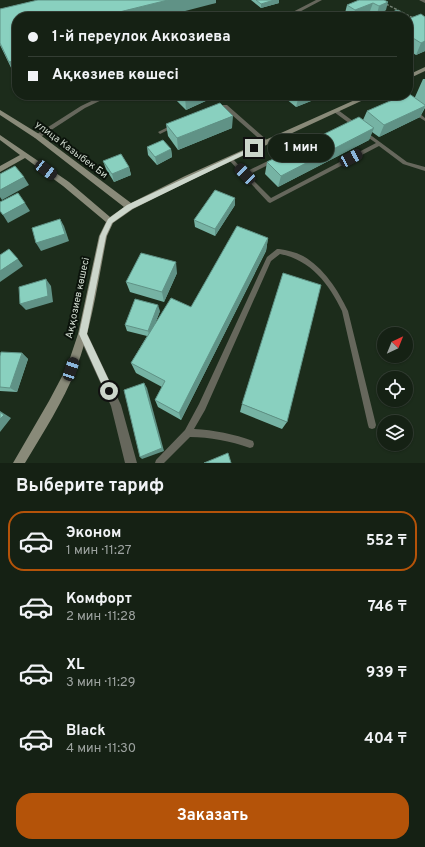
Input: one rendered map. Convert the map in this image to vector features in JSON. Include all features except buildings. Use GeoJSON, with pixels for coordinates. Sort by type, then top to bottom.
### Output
{"type":"FeatureCollection","features":[{"type":"Feature","properties":{"kind":"main road"},"geometry":{"type":"LineString","coordinates":[[413,75],[425,69]]}},
{"type":"Feature","properties":{"kind":"main road"},"geometry":{"type":"LineString","coordinates":[[0,137],[66,184],[110,221],[130,207],[266,142],[360,100]]}},
{"type":"Feature","properties":{"kind":"main road","name":"улица Казыбек Би"},"geometry":{"type":"LineString","coordinates":[[0,112],[38,136],[130,207]]}},
{"type":"Feature","properties":{"kind":"main road"},"geometry":{"type":"LineString","coordinates":[[0,169],[26,155]]}},
{"type":"Feature","properties":{"kind":"main road","name":"Аққозиев көшесі"},"geometry":{"type":"LineString","coordinates":[[19,463],[53,405],[71,369],[83,334],[103,236],[110,221]]}},
{"type":"Feature","properties":{"kind":"street"},"geometry":{"type":"LineString","coordinates":[[296,12],[320,0]]}},
{"type":"Feature","properties":{"kind":"street"},"geometry":{"type":"LineString","coordinates":[[38,136],[83,108],[99,100]]}},
{"type":"Feature","properties":{"kind":"street"},"geometry":{"type":"LineString","coordinates":[[83,334],[116,405],[131,463]]}},
{"type":"Feature","properties":{"kind":"lane"},"geometry":{"type":"LineString","coordinates":[[399,100],[425,120]]}},
{"type":"Feature","properties":{"kind":"lane"},"geometry":{"type":"LineString","coordinates":[[211,112],[225,106],[266,142]]}},
{"type":"Feature","properties":{"kind":"lane"},"geometry":{"type":"LineString","coordinates":[[336,111],[358,127]]}},
{"type":"Feature","properties":{"kind":"lane"},"geometry":{"type":"LineString","coordinates":[[345,126],[352,122]]}},
{"type":"Feature","properties":{"kind":"lane"},"geometry":{"type":"LineString","coordinates":[[160,132],[181,123]]}},
{"type":"Feature","properties":{"kind":"lane"},"geometry":{"type":"LineString","coordinates":[[363,131],[405,164],[425,169]]}},
{"type":"Feature","properties":{"kind":"lane"},"geometry":{"type":"LineString","coordinates":[[230,159],[270,201],[378,144]]}},
{"type":"Feature","properties":{"kind":"lane"},"geometry":{"type":"LineString","coordinates":[[245,174],[281,157]]}},
{"type":"Feature","properties":{"kind":"lane"},"geometry":{"type":"LineString","coordinates":[[159,463],[188,433],[202,407],[269,259],[279,251],[287,252],[310,265],[325,278],[337,293],[345,311],[372,425]]}},
{"type":"Feature","properties":{"kind":"lane"},"geometry":{"type":"LineString","coordinates":[[188,433],[206,433],[228,437],[250,444]]}},
{"type":"Feature","properties":{"kind":"path"},"geometry":{"type":"LineString","coordinates":[[380,1],[401,12]]}},
{"type":"Feature","properties":{"kind":"path"},"geometry":{"type":"LineString","coordinates":[[413,18],[420,22]]}},
{"type":"Feature","properties":{"kind":"route"},"geometry":{"type":"LineString","coordinates":[[109,391],[83,334],[103,236],[110,221],[130,207],[188,178],[254,148]]}}]}
